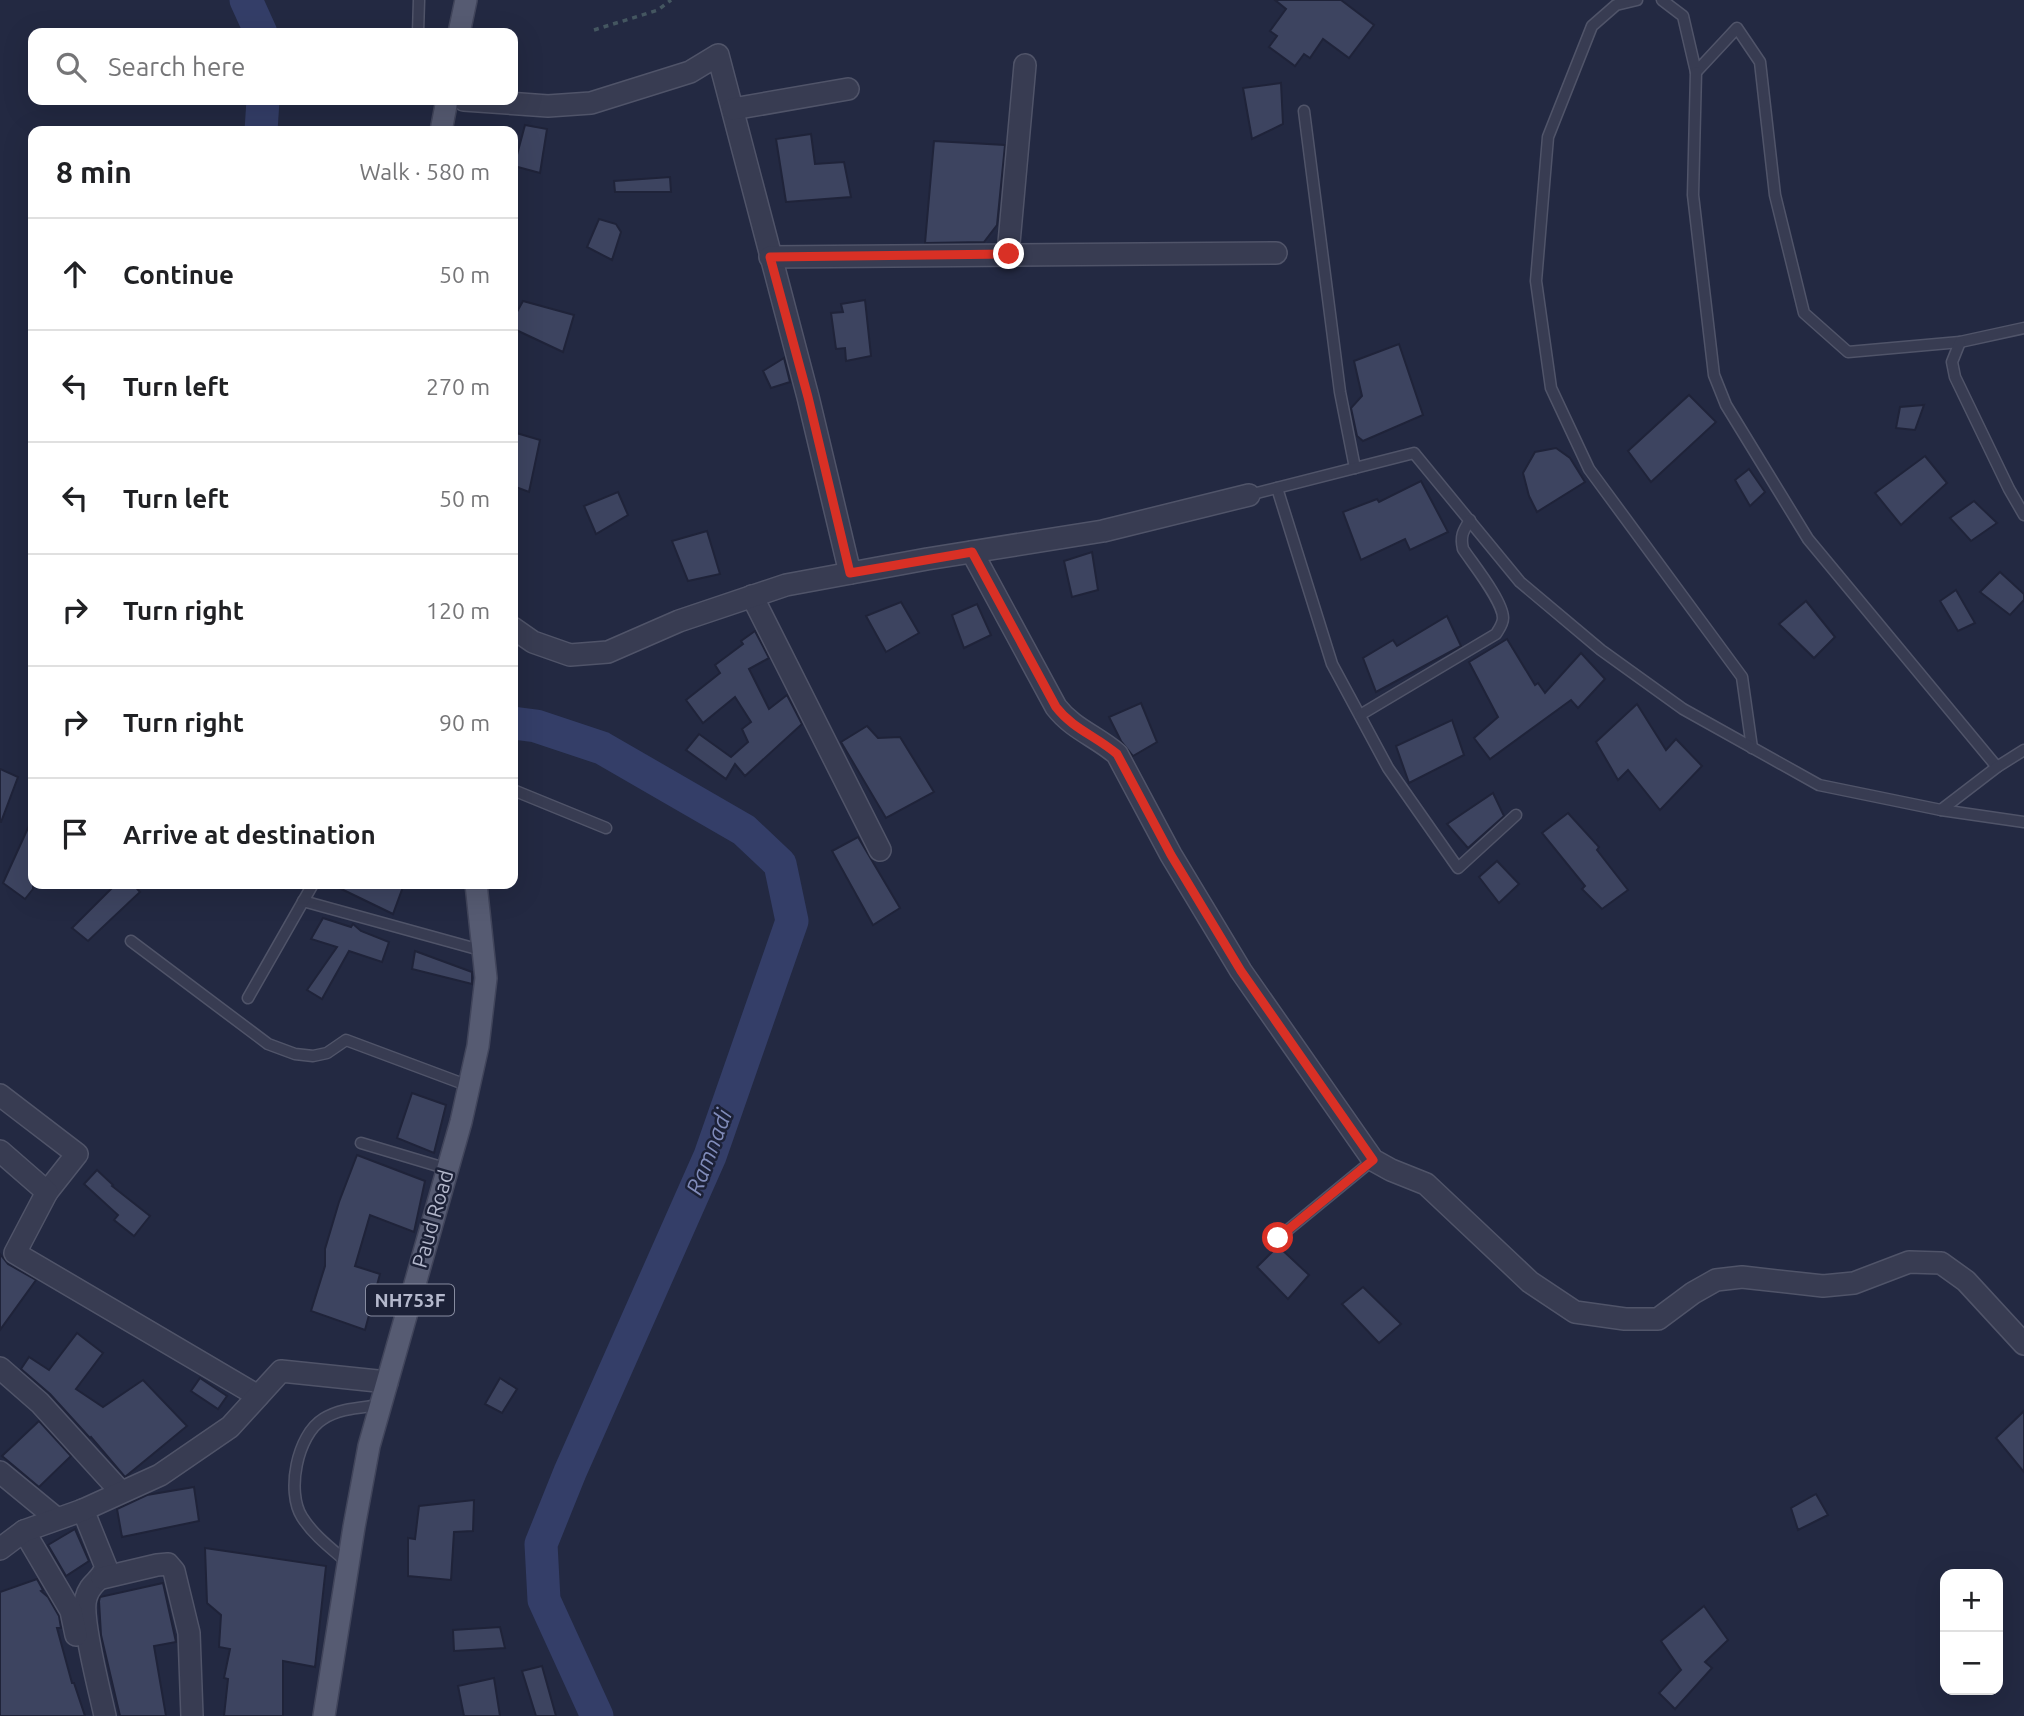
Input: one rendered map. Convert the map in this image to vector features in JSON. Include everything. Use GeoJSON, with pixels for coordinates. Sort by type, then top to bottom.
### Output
{"type":"FeatureCollection","features":[{"type":"Feature","properties":{"kind":"main road"},"geometry":{"type":"LineString","coordinates":[[460,28],[466,0]]}},
{"type":"Feature","properties":{"kind":"main road"},"geometry":{"type":"LineString","coordinates":[[442,126],[446,105]]}},
{"type":"Feature","properties":{"kind":"main road","name":"Paud Road"},"geometry":{"type":"LineString","coordinates":[[324,1716],[369,1446],[448,1169],[478,1046],[484,996],[484,951],[477,889]]}},
{"type":"Feature","properties":{"kind":"street"},"geometry":{"type":"LineString","coordinates":[[518,104],[548,106],[590,103],[690,72],[718,55],[808,397],[850,573]]}},
{"type":"Feature","properties":{"kind":"street"},"geometry":{"type":"LineString","coordinates":[[1009,254],[1025,65]]}},
{"type":"Feature","properties":{"kind":"street"},"geometry":{"type":"LineString","coordinates":[[733,109],[848,89]]}},
{"type":"Feature","properties":{"kind":"street"},"geometry":{"type":"LineString","coordinates":[[770,257],[1276,253]]}},
{"type":"Feature","properties":{"kind":"street"},"geometry":{"type":"LineString","coordinates":[[518,632],[533,642],[570,655],[608,652],[679,621],[786,584],[1103,531],[1249,495]]}},
{"type":"Feature","properties":{"kind":"street"},"geometry":{"type":"LineString","coordinates":[[972,552],[1056,707],[1068,722],[1117,754],[1171,855],[1241,971],[1373,1160],[1426,1184],[1530,1282],[1575,1312],[1625,1319],[1658,1319],[1716,1280],[1742,1277],[1823,1286],[1854,1283],[1909,1262],[1941,1264],[1966,1281],[2024,1344]]}},
{"type":"Feature","properties":{"kind":"street"},"geometry":{"type":"LineString","coordinates":[[752,596],[880,850]]}},
{"type":"Feature","properties":{"kind":"street"},"geometry":{"type":"LineString","coordinates":[[0,1095],[77,1154],[7,1249],[258,1396]]}},
{"type":"Feature","properties":{"kind":"street"},"geometry":{"type":"LineString","coordinates":[[0,1151],[47,1192]]}},
{"type":"Feature","properties":{"kind":"street"},"geometry":{"type":"LineString","coordinates":[[0,1368],[40,1403],[121,1492]]}},
{"type":"Feature","properties":{"kind":"street"},"geometry":{"type":"LineString","coordinates":[[0,1549],[24,1531],[83,1510],[160,1475],[230,1427],[281,1371],[387,1382]]}},
{"type":"Feature","properties":{"kind":"street"},"geometry":{"type":"LineString","coordinates":[[0,1472],[56,1518]]}},
{"type":"Feature","properties":{"kind":"street"},"geometry":{"type":"LineString","coordinates":[[83,1510],[104,1558],[106,1567],[102,1578]]}},
{"type":"Feature","properties":{"kind":"street"},"geometry":{"type":"LineString","coordinates":[[24,1531],[71,1611],[95,1716]]}},
{"type":"Feature","properties":{"kind":"street"},"geometry":{"type":"LineString","coordinates":[[105,1716],[83,1608],[89,1587],[102,1578],[157,1564],[168,1564],[174,1571],[189,1633],[192,1716]]}},
{"type":"Feature","properties":{"kind":"lane"},"geometry":{"type":"LineString","coordinates":[[418,28],[419,0]]}},
{"type":"Feature","properties":{"kind":"lane"},"geometry":{"type":"LineString","coordinates":[[1637,0],[1616,5],[1592,26],[1548,137],[1535,281],[1551,388],[1589,469],[1742,677],[1752,748]]}},
{"type":"Feature","properties":{"kind":"lane"},"geometry":{"type":"LineString","coordinates":[[1662,0],[1683,16],[1696,72],[1693,195],[1714,375],[1726,405],[1808,540],[1997,766]]}},
{"type":"Feature","properties":{"kind":"lane"},"geometry":{"type":"LineString","coordinates":[[1696,72],[1737,28],[1760,62],[1775,195],[1804,313],[1848,352],[1960,342],[2024,328]]}},
{"type":"Feature","properties":{"kind":"lane"},"geometry":{"type":"LineString","coordinates":[[1304,111],[1340,392],[1355,468]]}},
{"type":"Feature","properties":{"kind":"lane"},"geometry":{"type":"LineString","coordinates":[[1960,342],[1952,362],[1955,377],[2024,515]]}},
{"type":"Feature","properties":{"kind":"lane"},"geometry":{"type":"LineString","coordinates":[[1249,495],[1414,453],[1520,582],[1601,650],[1683,709],[1819,785],[1941,810],[2024,822]]}},
{"type":"Feature","properties":{"kind":"lane"},"geometry":{"type":"LineString","coordinates":[[1277,488],[1332,664],[1388,768],[1458,869],[1516,815]]}},
{"type":"Feature","properties":{"kind":"lane"},"geometry":{"type":"LineString","coordinates":[[1360,715],[1496,634],[1501,627],[1503,618],[1500,606],[1463,549],[1462,531],[1469,520]]}},
{"type":"Feature","properties":{"kind":"lane"},"geometry":{"type":"LineString","coordinates":[[1941,810],[1997,766],[2024,751]]}},
{"type":"Feature","properties":{"kind":"lane"},"geometry":{"type":"LineString","coordinates":[[518,792],[606,828]]}},
{"type":"Feature","properties":{"kind":"lane"},"geometry":{"type":"LineString","coordinates":[[248,998],[310,889]]}},
{"type":"Feature","properties":{"kind":"lane"},"geometry":{"type":"LineString","coordinates":[[303,901],[484,951]]}},
{"type":"Feature","properties":{"kind":"lane"},"geometry":{"type":"LineString","coordinates":[[131,940],[268,1044],[295,1054],[313,1056],[327,1052],[346,1040],[469,1086]]}},
{"type":"Feature","properties":{"kind":"lane"},"geometry":{"type":"LineString","coordinates":[[361,1143],[448,1169]]}},
{"type":"Feature","properties":{"kind":"lane"},"geometry":{"type":"LineString","coordinates":[[1278,1238],[1373,1160]]}},
{"type":"Feature","properties":{"kind":"lane"},"geometry":{"type":"LineString","coordinates":[[348,1563],[317,1536],[300,1515],[294,1483],[300,1447],[320,1421],[338,1411],[380,1405]]}},
{"type":"Feature","properties":{"kind":"path"},"geometry":{"type":"LineString","coordinates":[[594,30],[658,10],[671,0]]}},
{"type":"Feature","properties":{"kind":"building"},"geometry":{"type":"Polygon","coordinates":[[[1275,0],[1341,0],[1374,25],[1349,58],[1323,39],[1310,58],[1304,54],[1295,66],[1269,47],[1277,36],[1270,31],[1286,9],[1275,0]]]}},
{"type":"Feature","properties":{"kind":"building"},"geometry":{"type":"Polygon","coordinates":[[[1281,83],[1283,124],[1252,139],[1243,88],[1281,83]]]}},
{"type":"Feature","properties":{"kind":"building"},"geometry":{"type":"Polygon","coordinates":[[[525,125],[547,129],[540,173],[518,167],[518,151],[525,125]]]}},
{"type":"Feature","properties":{"kind":"building"},"geometry":{"type":"Polygon","coordinates":[[[811,134],[815,164],[844,162],[851,197],[786,202],[776,139],[811,134]]]}},
{"type":"Feature","properties":{"kind":"building"},"geometry":{"type":"Polygon","coordinates":[[[934,141],[1005,145],[997,225],[984,242],[925,243],[934,141]]]}},
{"type":"Feature","properties":{"kind":"building"},"geometry":{"type":"Polygon","coordinates":[[[670,177],[671,192],[615,192],[614,181],[670,177]]]}},
{"type":"Feature","properties":{"kind":"building"},"geometry":{"type":"Polygon","coordinates":[[[599,219],[616,224],[621,232],[612,260],[587,247],[599,219]]]}},
{"type":"Feature","properties":{"kind":"building"},"geometry":{"type":"Polygon","coordinates":[[[865,300],[871,356],[846,361],[845,348],[836,349],[831,313],[843,312],[841,304],[865,300]]]}},
{"type":"Feature","properties":{"kind":"building"},"geometry":{"type":"Polygon","coordinates":[[[523,301],[574,315],[563,352],[518,331],[518,310],[523,301]]]}},
{"type":"Feature","properties":{"kind":"building"},"geometry":{"type":"Polygon","coordinates":[[[1399,344],[1423,415],[1363,441],[1357,436],[1351,408],[1362,396],[1354,361],[1399,344]]]}},
{"type":"Feature","properties":{"kind":"building"},"geometry":{"type":"Polygon","coordinates":[[[784,358],[790,382],[771,388],[763,371],[784,358]]]}},
{"type":"Feature","properties":{"kind":"building"},"geometry":{"type":"Polygon","coordinates":[[[1689,395],[1716,422],[1651,482],[1628,451],[1689,395]]]}},
{"type":"Feature","properties":{"kind":"building"},"geometry":{"type":"Polygon","coordinates":[[[1924,405],[1915,430],[1896,428],[1900,407],[1924,405]]]}},
{"type":"Feature","properties":{"kind":"building"},"geometry":{"type":"Polygon","coordinates":[[[518,433],[540,440],[529,492],[518,488],[518,433]]]}},
{"type":"Feature","properties":{"kind":"building"},"geometry":{"type":"Polygon","coordinates":[[[1556,448],[1570,458],[1585,482],[1537,512],[1529,496],[1523,473],[1535,452],[1556,448]]]}},
{"type":"Feature","properties":{"kind":"building"},"geometry":{"type":"Polygon","coordinates":[[[1925,456],[1947,483],[1901,525],[1875,493],[1925,456]]]}},
{"type":"Feature","properties":{"kind":"building"},"geometry":{"type":"Polygon","coordinates":[[[1749,469],[1765,492],[1750,506],[1735,480],[1749,469]]]}},
{"type":"Feature","properties":{"kind":"building"},"geometry":{"type":"Polygon","coordinates":[[[1421,481],[1448,532],[1410,550],[1405,539],[1361,560],[1343,512],[1377,499],[1379,502],[1421,481]]]}},
{"type":"Feature","properties":{"kind":"building"},"geometry":{"type":"Polygon","coordinates":[[[618,492],[628,515],[596,534],[584,506],[618,492]]]}},
{"type":"Feature","properties":{"kind":"building"},"geometry":{"type":"Polygon","coordinates":[[[1974,501],[1997,523],[1971,541],[1950,518],[1974,501]]]}},
{"type":"Feature","properties":{"kind":"building"},"geometry":{"type":"Polygon","coordinates":[[[707,531],[720,574],[688,581],[672,541],[707,531]]]}},
{"type":"Feature","properties":{"kind":"building"},"geometry":{"type":"Polygon","coordinates":[[[1092,552],[1098,590],[1072,597],[1064,561],[1092,552]]]}},
{"type":"Feature","properties":{"kind":"building"},"geometry":{"type":"Polygon","coordinates":[[[2000,572],[2024,594],[2024,600],[2010,615],[1980,592],[2000,572]]]}},
{"type":"Feature","properties":{"kind":"building"},"geometry":{"type":"Polygon","coordinates":[[[1956,590],[1975,623],[1958,631],[1940,601],[1956,590]]]}},
{"type":"Feature","properties":{"kind":"building"},"geometry":{"type":"Polygon","coordinates":[[[1806,601],[1835,637],[1814,658],[1779,624],[1806,601]]]}},
{"type":"Feature","properties":{"kind":"building"},"geometry":{"type":"Polygon","coordinates":[[[901,602],[919,633],[886,652],[866,616],[901,602]]]}},
{"type":"Feature","properties":{"kind":"building"},"geometry":{"type":"Polygon","coordinates":[[[977,604],[991,635],[964,648],[952,615],[977,604]]]}},
{"type":"Feature","properties":{"kind":"building"},"geometry":{"type":"Polygon","coordinates":[[[1447,616],[1461,646],[1376,692],[1363,658],[1393,640],[1397,646],[1447,616]]]}},
{"type":"Feature","properties":{"kind":"building"},"geometry":{"type":"Polygon","coordinates":[[[755,631],[769,658],[749,669],[769,709],[787,695],[802,724],[745,776],[735,764],[726,779],[686,750],[699,734],[731,757],[748,742],[742,729],[751,722],[735,697],[703,723],[686,700],[720,673],[715,665],[743,644],[741,641],[755,631]]]}},
{"type":"Feature","properties":{"kind":"building"},"geometry":{"type":"Polygon","coordinates":[[[1507,639],[1535,685],[1538,683],[1545,693],[1581,653],[1605,679],[1578,708],[1571,700],[1490,759],[1474,738],[1498,717],[1469,662],[1507,639]]]}},
{"type":"Feature","properties":{"kind":"building"},"geometry":{"type":"Polygon","coordinates":[[[1141,703],[1157,742],[1133,756],[1121,741],[1109,717],[1141,703]]]}},
{"type":"Feature","properties":{"kind":"building"},"geometry":{"type":"Polygon","coordinates":[[[1637,704],[1666,750],[1676,739],[1702,766],[1660,810],[1628,770],[1618,780],[1596,742],[1637,704]]]}},
{"type":"Feature","properties":{"kind":"building"},"geometry":{"type":"Polygon","coordinates":[[[1452,720],[1464,755],[1409,783],[1396,746],[1452,720]]]}},
{"type":"Feature","properties":{"kind":"building"},"geometry":{"type":"Polygon","coordinates":[[[867,726],[878,738],[900,737],[934,792],[886,818],[841,742],[867,726]]]}},
{"type":"Feature","properties":{"kind":"building"},"geometry":{"type":"Polygon","coordinates":[[[0,769],[18,777],[1,822],[0,822],[0,769]]]}},
{"type":"Feature","properties":{"kind":"building"},"geometry":{"type":"Polygon","coordinates":[[[1493,793],[1504,816],[1468,848],[1447,824],[1493,793]]]}},
{"type":"Feature","properties":{"kind":"building"},"geometry":{"type":"Polygon","coordinates":[[[1568,813],[1599,847],[1597,850],[1628,890],[1602,909],[1582,889],[1585,886],[1542,833],[1568,813]]]}},
{"type":"Feature","properties":{"kind":"building"},"geometry":{"type":"Polygon","coordinates":[[[28,828],[28,889],[33,889],[25,899],[3,883],[28,828]]]}},
{"type":"Feature","properties":{"kind":"building"},"geometry":{"type":"Polygon","coordinates":[[[858,837],[900,908],[873,925],[832,851],[858,837]]]}},
{"type":"Feature","properties":{"kind":"building"},"geometry":{"type":"Polygon","coordinates":[[[1497,861],[1519,884],[1499,903],[1479,877],[1497,861]]]}},
{"type":"Feature","properties":{"kind":"building"},"geometry":{"type":"Polygon","coordinates":[[[111,889],[137,889],[140,892],[88,941],[72,928],[111,889]]]}},
{"type":"Feature","properties":{"kind":"building"},"geometry":{"type":"Polygon","coordinates":[[[341,889],[402,889],[393,914],[341,889]]]}},
{"type":"Feature","properties":{"kind":"building"},"geometry":{"type":"Polygon","coordinates":[[[323,918],[351,927],[353,924],[361,931],[389,942],[382,962],[349,951],[322,999],[307,990],[337,947],[311,939],[323,918]]]}},
{"type":"Feature","properties":{"kind":"building"},"geometry":{"type":"Polygon","coordinates":[[[415,951],[472,972],[472,984],[412,969],[415,951]]]}},
{"type":"Feature","properties":{"kind":"building"},"geometry":{"type":"Polygon","coordinates":[[[412,1093],[446,1105],[434,1153],[397,1138],[412,1093]]]}},
{"type":"Feature","properties":{"kind":"building"},"geometry":{"type":"Polygon","coordinates":[[[357,1155],[425,1181],[414,1232],[370,1215],[355,1266],[380,1274],[365,1330],[311,1311],[325,1266],[325,1249],[357,1155]]]}},
{"type":"Feature","properties":{"kind":"building"},"geometry":{"type":"Polygon","coordinates":[[[97,1170],[112,1186],[150,1216],[134,1236],[114,1220],[118,1215],[84,1184],[97,1170]]]}},
{"type":"Feature","properties":{"kind":"building"},"geometry":{"type":"Polygon","coordinates":[[[1278,1246],[1309,1275],[1288,1299],[1257,1267],[1278,1246]]]}},
{"type":"Feature","properties":{"kind":"building"},"geometry":{"type":"Polygon","coordinates":[[[0,1254],[8,1264],[36,1280],[0,1330],[0,1254]]]}},
{"type":"Feature","properties":{"kind":"building"},"geometry":{"type":"Polygon","coordinates":[[[1363,1287],[1401,1324],[1379,1343],[1342,1304],[1363,1287]]]}},
{"type":"Feature","properties":{"kind":"building"},"geometry":{"type":"Polygon","coordinates":[[[77,1333],[103,1353],[76,1389],[103,1407],[143,1380],[187,1426],[125,1477],[50,1394],[21,1369],[29,1357],[49,1370],[77,1333]]]}},
{"type":"Feature","properties":{"kind":"building"},"geometry":{"type":"Polygon","coordinates":[[[200,1378],[227,1396],[218,1409],[191,1391],[200,1378]]]}},
{"type":"Feature","properties":{"kind":"building"},"geometry":{"type":"Polygon","coordinates":[[[500,1378],[517,1389],[502,1413],[485,1404],[500,1378]]]}},
{"type":"Feature","properties":{"kind":"building"},"geometry":{"type":"Polygon","coordinates":[[[2024,1411],[2024,1472],[1996,1438],[2024,1411]]]}},
{"type":"Feature","properties":{"kind":"building"},"geometry":{"type":"Polygon","coordinates":[[[39,1421],[71,1456],[39,1487],[2,1456],[39,1421]]]}},
{"type":"Feature","properties":{"kind":"building"},"geometry":{"type":"Polygon","coordinates":[[[194,1487],[199,1521],[122,1537],[117,1509],[147,1495],[194,1487]]]}},
{"type":"Feature","properties":{"kind":"building"},"geometry":{"type":"Polygon","coordinates":[[[1816,1494],[1828,1515],[1798,1530],[1791,1508],[1816,1494]]]}},
{"type":"Feature","properties":{"kind":"building"},"geometry":{"type":"Polygon","coordinates":[[[474,1500],[473,1531],[454,1532],[451,1580],[408,1576],[408,1538],[415,1539],[419,1506],[474,1500]]]}},
{"type":"Feature","properties":{"kind":"building"},"geometry":{"type":"Polygon","coordinates":[[[75,1529],[89,1561],[66,1576],[48,1545],[75,1529]]]}},
{"type":"Feature","properties":{"kind":"building"},"geometry":{"type":"Polygon","coordinates":[[[205,1548],[326,1566],[315,1667],[283,1661],[283,1716],[224,1716],[228,1679],[224,1678],[230,1649],[219,1647],[221,1615],[207,1603],[205,1548]]]}},
{"type":"Feature","properties":{"kind":"building"},"geometry":{"type":"Polygon","coordinates":[[[37,1579],[43,1590],[41,1591],[48,1597],[59,1616],[61,1628],[57,1628],[72,1683],[85,1716],[0,1716],[0,1592],[37,1579]]]}},
{"type":"Feature","properties":{"kind":"building"},"geometry":{"type":"Polygon","coordinates":[[[163,1583],[176,1642],[154,1646],[166,1716],[120,1716],[101,1635],[100,1597],[163,1583]]]}},
{"type":"Feature","properties":{"kind":"building"},"geometry":{"type":"Polygon","coordinates":[[[1704,1606],[1728,1640],[1705,1662],[1712,1668],[1675,1709],[1659,1693],[1681,1670],[1661,1641],[1704,1606]]]}},
{"type":"Feature","properties":{"kind":"building"},"geometry":{"type":"Polygon","coordinates":[[[500,1627],[505,1648],[454,1651],[453,1630],[500,1627]]]}},
{"type":"Feature","properties":{"kind":"building"},"geometry":{"type":"Polygon","coordinates":[[[542,1666],[556,1716],[536,1716],[522,1671],[542,1666]]]}},
{"type":"Feature","properties":{"kind":"building"},"geometry":{"type":"Polygon","coordinates":[[[494,1678],[500,1716],[464,1716],[458,1686],[494,1678]]]}},
{"type":"Feature","properties":{"kind":"waterway","name":"Ramnadi"},"geometry":{"type":"LineString","coordinates":[[246,0],[259,28]]}},
{"type":"Feature","properties":{"kind":"waterway","name":"Ramnadi"},"geometry":{"type":"LineString","coordinates":[[261,126],[263,105]]}},
{"type":"Feature","properties":{"kind":"waterway","name":"Ramnadi"},"geometry":{"type":"LineString","coordinates":[[518,724],[536,726],[602,748],[744,830],[780,864],[792,921],[710,1156],[570,1472],[541,1544],[544,1600],[597,1716]]}},
{"type":"Feature","properties":{"kind":"route"},"geometry":{"type":"LineString","coordinates":[[1009,254],[770,257],[808,397],[850,573],[972,552],[1056,707],[1068,722],[1117,754],[1171,855],[1241,971],[1373,1160],[1278,1238]]}}]}
